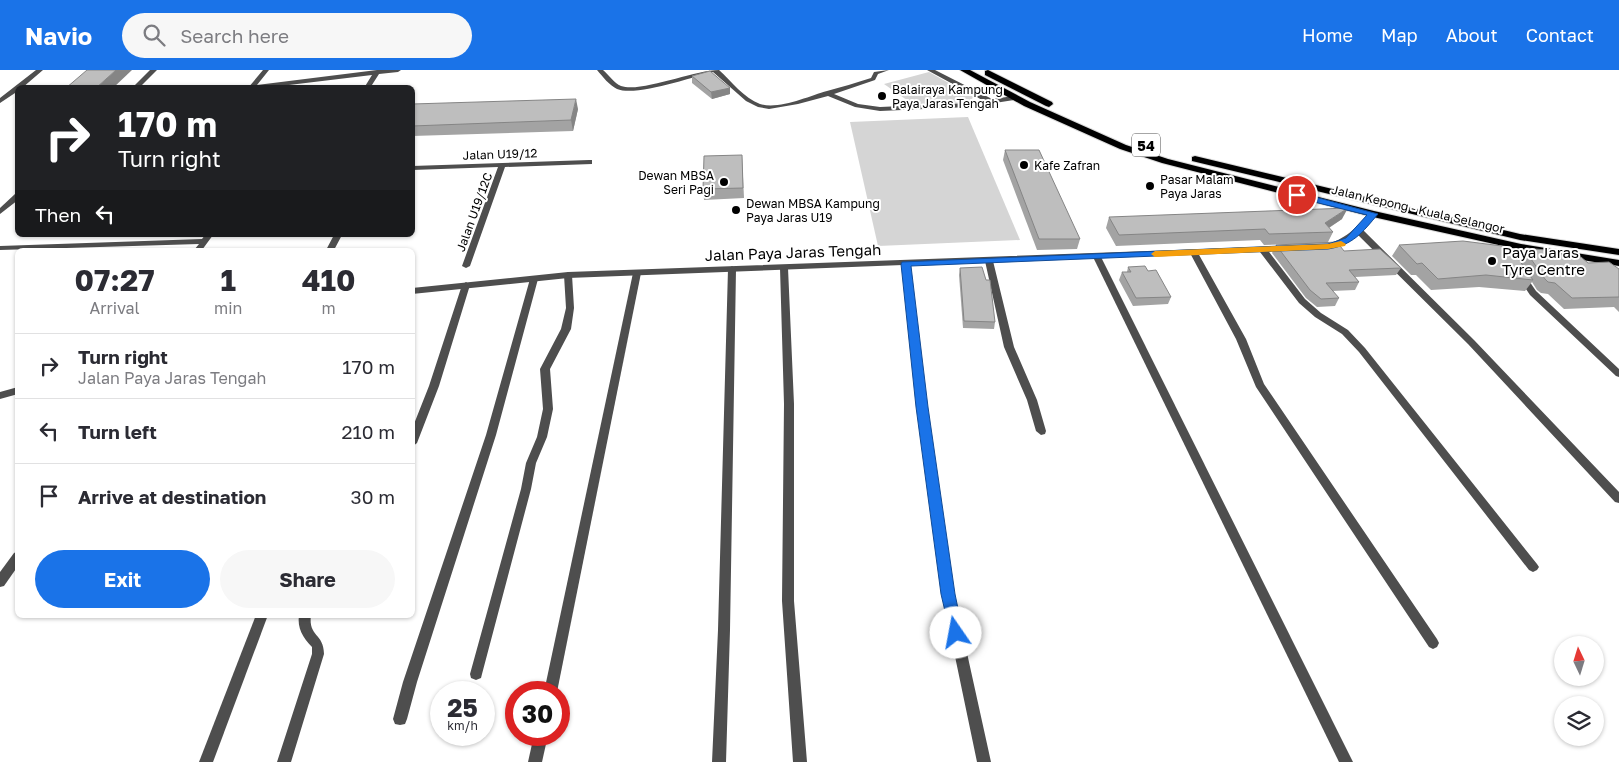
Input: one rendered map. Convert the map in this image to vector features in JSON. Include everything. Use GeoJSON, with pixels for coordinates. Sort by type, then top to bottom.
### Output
{"type":"FeatureCollection","features":[{"type":"Feature","properties":{"kind":"highway","name":"Jalan Kepong - Kuala Selangor"},"geometry":{"type":"LineString","coordinates":[[964,70],[1014,98],[1123,147],[1165,161],[1373,214],[1497,242],[1619,263]]}},
{"type":"Feature","properties":{"kind":"highway","name":"Jalan Kepong - Kuala Selangor"},"geometry":{"type":"LineString","coordinates":[[983,70],[1040,100],[1137,142],[1175,154],[1520,237],[1619,252]]}},
{"type":"Feature","properties":{"kind":"street"},"geometry":{"type":"LineString","coordinates":[[22,85],[40,70]]}},
{"type":"Feature","properties":{"kind":"street"},"geometry":{"type":"LineString","coordinates":[[139,85],[154,70]]}},
{"type":"Feature","properties":{"kind":"street"},"geometry":{"type":"LineString","coordinates":[[254,85],[266,70]]}},
{"type":"Feature","properties":{"kind":"street"},"geometry":{"type":"LineString","coordinates":[[269,85],[398,70]]}},
{"type":"Feature","properties":{"kind":"street"},"geometry":{"type":"LineString","coordinates":[[600,70],[619,87],[626,89],[649,86],[714,70],[756,104],[767,108],[785,106],[873,80],[873,72],[886,70]]}},
{"type":"Feature","properties":{"kind":"street"},"geometry":{"type":"LineString","coordinates":[[930,70],[992,102]]}},
{"type":"Feature","properties":{"kind":"street"},"geometry":{"type":"LineString","coordinates":[[368,85],[377,72]]}},
{"type":"Feature","properties":{"kind":"street"},"geometry":{"type":"LineString","coordinates":[[0,102],[15,90]]}},
{"type":"Feature","properties":{"kind":"street"},"geometry":{"type":"LineString","coordinates":[[827,93],[857,106],[880,109],[992,102],[1014,98]]}},
{"type":"Feature","properties":{"kind":"street","name":"Jalan U19/12"},"geometry":{"type":"LineString","coordinates":[[415,168],[589,162]]}},
{"type":"Feature","properties":{"kind":"street","name":"Jalan U19/12C"},"geometry":{"type":"LineString","coordinates":[[466,266],[502,165]]}},
{"type":"Feature","properties":{"kind":"street"},"geometry":{"type":"LineString","coordinates":[[0,212],[15,199]]}},
{"type":"Feature","properties":{"kind":"street"},"geometry":{"type":"LineString","coordinates":[[1319,247],[1341,244],[1349,240],[1373,214]]}},
{"type":"Feature","properties":{"kind":"street"},"geometry":{"type":"LineString","coordinates":[[1358,230],[1471,342],[1619,499]]}},
{"type":"Feature","properties":{"kind":"street"},"geometry":{"type":"LineString","coordinates":[[0,248],[206,238]]}},
{"type":"Feature","properties":{"kind":"street"},"geometry":{"type":"LineString","coordinates":[[1497,242],[1507,256]]}},
{"type":"Feature","properties":{"kind":"street","name":"Jalan Paya Jaras Tengah"},"geometry":{"type":"LineString","coordinates":[[415,292],[568,275],[989,261],[1300,248]]}},
{"type":"Feature","properties":{"kind":"street"},"geometry":{"type":"LineString","coordinates":[[1263,250],[1302,301],[1318,315],[1345,332],[1362,350],[1534,567]]}},
{"type":"Feature","properties":{"kind":"street"},"geometry":{"type":"LineString","coordinates":[[1194,253],[1241,339],[1259,385],[1433,643]]}},
{"type":"Feature","properties":{"kind":"street"},"geometry":{"type":"LineString","coordinates":[[1097,257],[1346,762]]}},
{"type":"Feature","properties":{"kind":"street"},"geometry":{"type":"LineString","coordinates":[[1594,260],[1606,270]]}},
{"type":"Feature","properties":{"kind":"street"},"geometry":{"type":"LineString","coordinates":[[989,261],[1009,347],[1032,400],[1040,431]]}},
{"type":"Feature","properties":{"kind":"street"},"geometry":{"type":"LineString","coordinates":[[906,264],[922,407],[948,594],[984,762]]}},
{"type":"Feature","properties":{"kind":"street"},"geometry":{"type":"LineString","coordinates":[[784,268],[789,404],[788,601],[800,762]]}},
{"type":"Feature","properties":{"kind":"street"},"geometry":{"type":"LineString","coordinates":[[719,762],[725,620],[732,270]]}},
{"type":"Feature","properties":{"kind":"street"},"geometry":{"type":"LineString","coordinates":[[1517,271],[1533,293],[1619,374]]}},
{"type":"Feature","properties":{"kind":"street"},"geometry":{"type":"LineString","coordinates":[[552,681],[637,273]]}},
{"type":"Feature","properties":{"kind":"street"},"geometry":{"type":"LineString","coordinates":[[476,674],[526,489],[531,463],[542,437],[548,409],[544,369],[566,329],[570,308],[568,275]]}},
{"type":"Feature","properties":{"kind":"street"},"geometry":{"type":"LineString","coordinates":[[400,719],[428,625],[491,435],[534,279]]}},
{"type":"Feature","properties":{"kind":"street"},"geometry":{"type":"LineString","coordinates":[[415,435],[434,386],[466,285]]}},
{"type":"Feature","properties":{"kind":"street"},"geometry":{"type":"LineString","coordinates":[[0,396],[15,391]]}},
{"type":"Feature","properties":{"kind":"street"},"geometry":{"type":"LineString","coordinates":[[0,582],[15,560]]}},
{"type":"Feature","properties":{"kind":"street"},"geometry":{"type":"LineString","coordinates":[[206,762],[261,618]]}},
{"type":"Feature","properties":{"kind":"street"},"geometry":{"type":"LineString","coordinates":[[284,762],[318,654],[318,645],[307,634],[305,618]]}},
{"type":"Feature","properties":{"kind":"street"},"geometry":{"type":"LineString","coordinates":[[534,762],[538,746]]}},
{"type":"Feature","properties":{"kind":"shaded area"},"geometry":{"type":"Polygon","coordinates":[[[929,72],[974,97],[968,102],[914,105],[884,84],[929,72]]]}},
{"type":"Feature","properties":{"kind":"shaded area"},"geometry":{"type":"Polygon","coordinates":[[[968,117],[1020,240],[878,246],[850,122],[968,117]]]}},
{"type":"Feature","properties":{"kind":"building"},"geometry":{"type":"Polygon","coordinates":[[[87,70],[116,70],[99,85],[70,85],[87,70]]]}},
{"type":"Feature","properties":{"kind":"building"},"geometry":{"type":"Polygon","coordinates":[[[710,71],[730,88],[711,92],[692,76],[710,71]]]}},
{"type":"Feature","properties":{"kind":"building"},"geometry":{"type":"Polygon","coordinates":[[[576,99],[571,120],[415,126],[415,104],[576,99]]]}},
{"type":"Feature","properties":{"kind":"building"},"geometry":{"type":"Polygon","coordinates":[[[1005,150],[1039,150],[1080,239],[1039,239],[1005,150]]]}},
{"type":"Feature","properties":{"kind":"building","name":"Dewan MBSA Seri Pagi"},"geometry":{"type":"Polygon","coordinates":[[[742,155],[743,188],[703,189],[704,156],[742,155]]]}},
{"type":"Feature","properties":{"kind":"building"},"geometry":{"type":"Polygon","coordinates":[[[1348,208],[1325,223],[1333,232],[1269,234],[1265,229],[1119,235],[1109,217],[1348,208]]]}},
{"type":"Feature","properties":{"kind":"building"},"geometry":{"type":"Polygon","coordinates":[[[1463,241],[1510,247],[1533,280],[1486,275],[1438,279],[1422,263],[1417,264],[1399,245],[1463,241]]]}},
{"type":"Feature","properties":{"kind":"building"},"geometry":{"type":"Polygon","coordinates":[[[1337,242],[1344,251],[1380,249],[1401,268],[1349,270],[1359,282],[1326,283],[1339,298],[1321,299],[1310,290],[1276,245],[1337,242]]]}},
{"type":"Feature","properties":{"kind":"building"},"geometry":{"type":"Polygon","coordinates":[[[1524,249],[1555,251],[1559,257],[1581,257],[1588,263],[1609,262],[1619,269],[1619,297],[1572,298],[1555,283],[1548,282],[1545,279],[1524,249]]]}},
{"type":"Feature","properties":{"kind":"building"},"geometry":{"type":"Polygon","coordinates":[[[1145,266],[1148,271],[1156,270],[1171,297],[1136,298],[1122,272],[1131,272],[1128,267],[1145,266]]]}},
{"type":"Feature","properties":{"kind":"building"},"geometry":{"type":"Polygon","coordinates":[[[982,267],[986,280],[990,280],[995,322],[964,321],[960,268],[982,267]]]}},
{"type":"Feature","properties":{"kind":"slow traffic"},"geometry":{"type":"LineString","coordinates":[[1155,254],[1341,244]]}},
{"type":"Feature","properties":{"kind":"place","name":"Balairaya Kampung Paya Jaras Tengah"},"geometry":{"type":"Point","coordinates":[882,96]}},
{"type":"Feature","properties":{"kind":"place","name":"Kafe Zafran"},"geometry":{"type":"Point","coordinates":[1024,165]}},
{"type":"Feature","properties":{"kind":"place","name":"Dewan MBSA Seri Pagi"},"geometry":{"type":"Point","coordinates":[724,182]}},
{"type":"Feature","properties":{"kind":"place","name":"Pasar Malam Paya Jaras"},"geometry":{"type":"Point","coordinates":[1150,186]}},
{"type":"Feature","properties":{"kind":"place","name":"Dewan MBSA Kampung Paya Jaras U19"},"geometry":{"type":"Point","coordinates":[736,210]}},
{"type":"Feature","properties":{"kind":"place","name":"Paya Jaras Tyre Centre"},"geometry":{"type":"Point","coordinates":[1492,261]}},
{"type":"Feature","properties":{"kind":"route"},"geometry":{"type":"LineString","coordinates":[[956,633],[948,594],[922,407],[906,264],[1328,246],[1341,244],[1349,240],[1373,214],[1297,195]]}}]}
